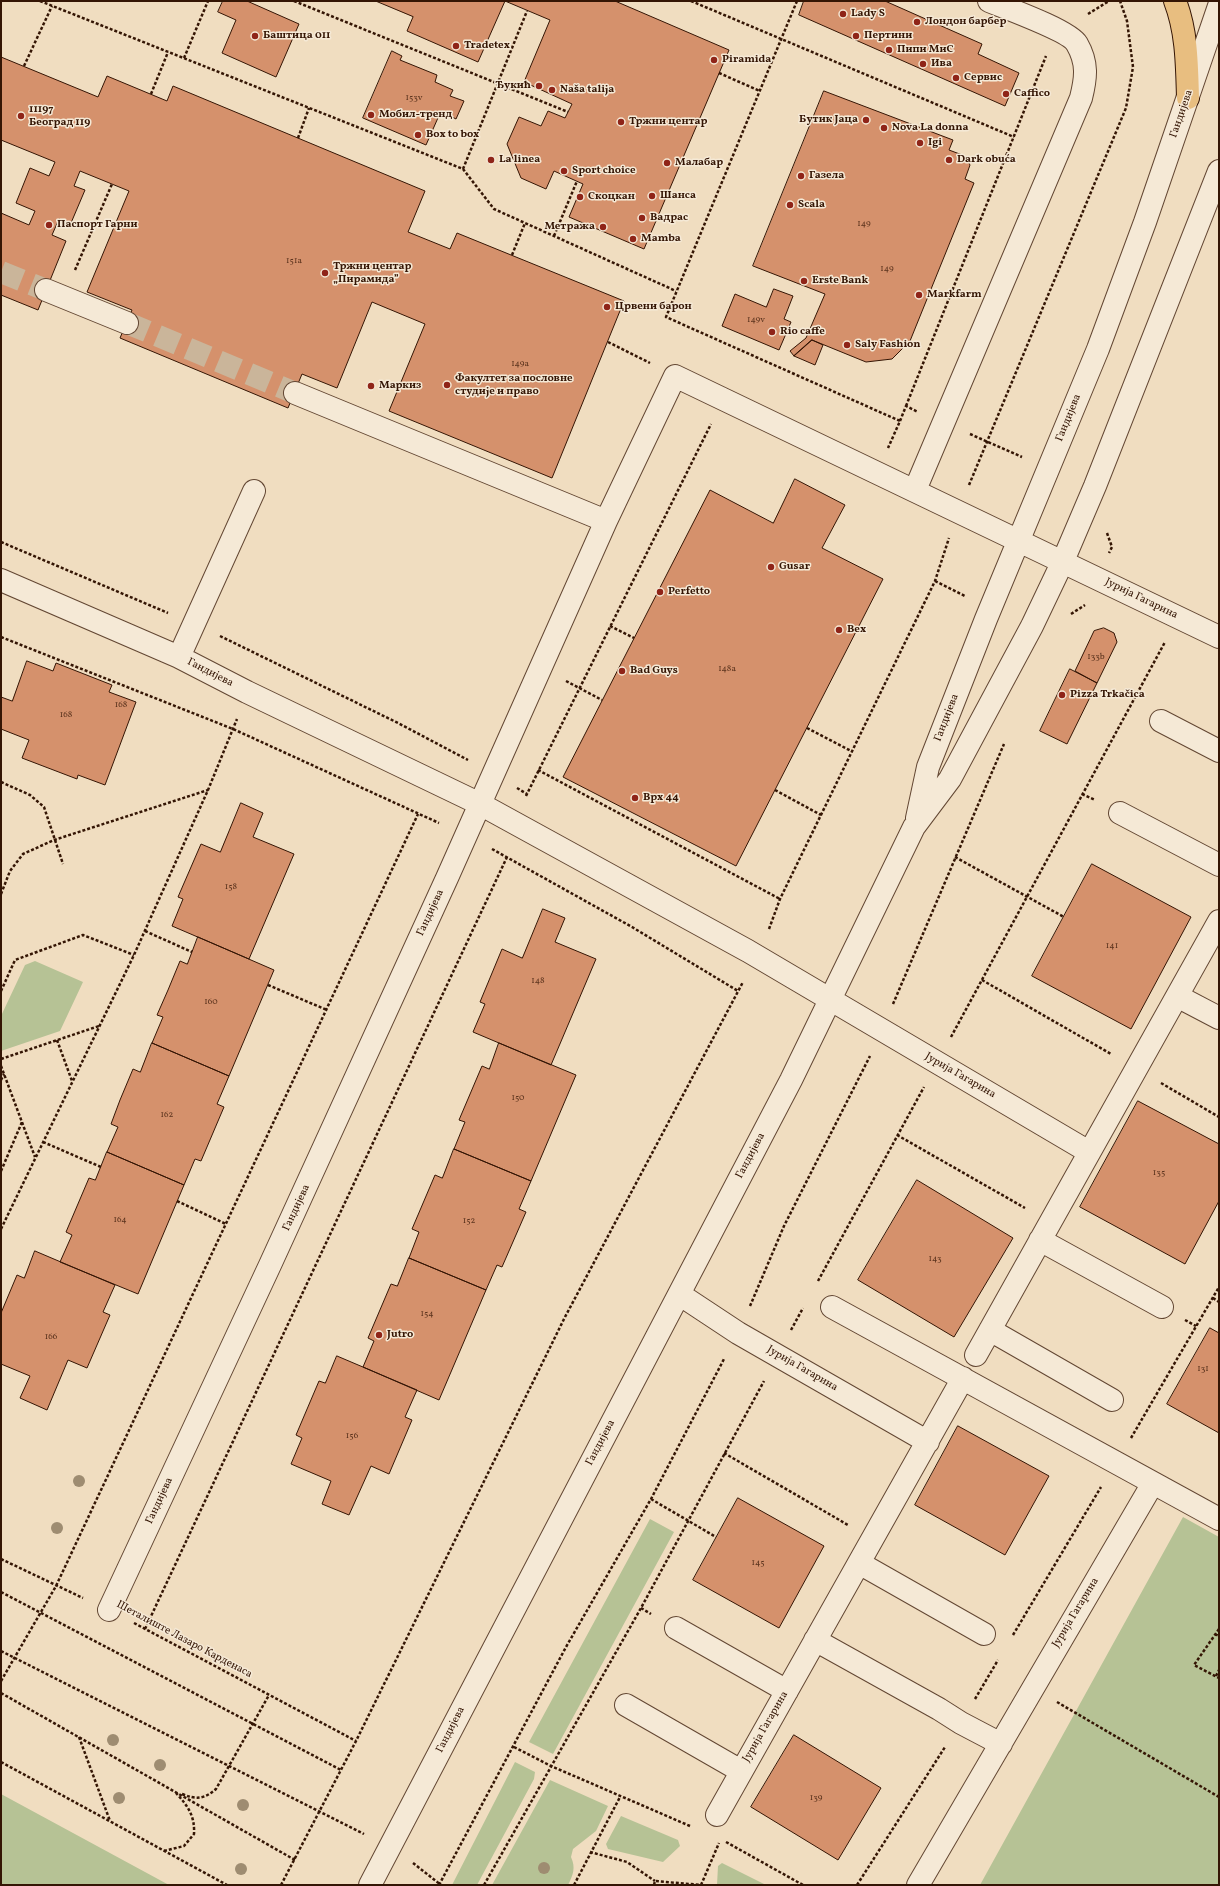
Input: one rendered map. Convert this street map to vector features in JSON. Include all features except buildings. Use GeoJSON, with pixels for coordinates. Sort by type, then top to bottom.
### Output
{"type":"FeatureCollection","features":[{"type":"Feature","properties":{"kind":"main road"},"geometry":{"type":"LineString","coordinates":[[1175,1],[1183,28],[1187,51],[1188,98]]}},
{"type":"Feature","properties":{"kind":"street"},"geometry":{"type":"LineString","coordinates":[[915,490],[1081,98],[1086,76],[1082,56],[1077,43],[1057,30],[989,1]]}},
{"type":"Feature","properties":{"kind":"street","name":"Гандијева"},"geometry":{"type":"LineString","coordinates":[[914,827],[928,767],[986,619],[1050,468],[1103,334],[1145,222],[1219,6]]}},
{"type":"Feature","properties":{"kind":"street","name":"Гандијева"},"geometry":{"type":"LineString","coordinates":[[370,1885],[831,1000],[914,827],[950,779],[1032,626],[1063,561],[1095,486],[1219,170]]}},
{"type":"Feature","properties":{"kind":"street"},"geometry":{"type":"LineString","coordinates":[[55,294],[126,323]]}},
{"type":"Feature","properties":{"kind":"street"},"geometry":{"type":"LineString","coordinates":[[480,804],[606,521],[675,376]]}},
{"type":"Feature","properties":{"kind":"street","name":"Јурија Гагарина"},"geometry":{"type":"LineString","coordinates":[[675,376],[878,472],[1219,637]]}},
{"type":"Feature","properties":{"kind":"street"},"geometry":{"type":"LineString","coordinates":[[295,393],[606,521]]}},
{"type":"Feature","properties":{"kind":"street"},"geometry":{"type":"LineString","coordinates":[[179,657],[254,491]]}},
{"type":"Feature","properties":{"kind":"street","name":"Гандијева"},"geometry":{"type":"LineString","coordinates":[[1,580],[179,657],[247,692],[480,804],[748,951],[831,1000]]}},
{"type":"Feature","properties":{"kind":"street"},"geometry":{"type":"LineString","coordinates":[[1161,721],[1219,751]]}},
{"type":"Feature","properties":{"kind":"street","name":"Гандијева"},"geometry":{"type":"LineString","coordinates":[[109,1610],[270,1265],[480,804]]}},
{"type":"Feature","properties":{"kind":"street"},"geometry":{"type":"LineString","coordinates":[[1120,813],[1219,865]]}},
{"type":"Feature","properties":{"kind":"street"},"geometry":{"type":"LineString","coordinates":[[976,1355],[1219,921]]}},
{"type":"Feature","properties":{"kind":"street"},"geometry":{"type":"LineString","coordinates":[[1177,996],[1219,1018]]}},
{"type":"Feature","properties":{"kind":"street","name":"Јурија Гагарина"},"geometry":{"type":"LineString","coordinates":[[831,1000],[1089,1152]]}},
{"type":"Feature","properties":{"kind":"street"},"geometry":{"type":"LineString","coordinates":[[1045,1231],[1162,1307]]}},
{"type":"Feature","properties":{"kind":"street","name":"Јурија Гагарина"},"geometry":{"type":"LineString","coordinates":[[679,1294],[738,1333],[928,1442]]}},
{"type":"Feature","properties":{"kind":"street"},"geometry":{"type":"LineString","coordinates":[[832,1307],[1219,1519]]}},
{"type":"Feature","properties":{"kind":"street"},"geometry":{"type":"LineString","coordinates":[[990,1330],[1112,1400]]}},
{"type":"Feature","properties":{"kind":"street","name":"Јурија Гагарина"},"geometry":{"type":"LineString","coordinates":[[717,1815],[963,1378]]}},
{"type":"Feature","properties":{"kind":"street","name":"Јурија Гагарина"},"geometry":{"type":"LineString","coordinates":[[918,1885],[1153,1483]]}},
{"type":"Feature","properties":{"kind":"street"},"geometry":{"type":"LineString","coordinates":[[859,1563],[984,1634]]}},
{"type":"Feature","properties":{"kind":"street"},"geometry":{"type":"LineString","coordinates":[[676,1628],[787,1691]]}},
{"type":"Feature","properties":{"kind":"street"},"geometry":{"type":"LineString","coordinates":[[815,1640],[1001,1744]]}},
{"type":"Feature","properties":{"kind":"street"},"geometry":{"type":"LineString","coordinates":[[626,1705],[741,1771]]}},
{"type":"Feature","properties":{"kind":"path"},"geometry":{"type":"LineString","coordinates":[[40,1],[463,169],[494,209],[676,291]]}},
{"type":"Feature","properties":{"kind":"path"},"geometry":{"type":"LineString","coordinates":[[184,58],[208,1]]}},
{"type":"Feature","properties":{"kind":"path"},"geometry":{"type":"LineString","coordinates":[[294,1],[568,112]]}},
{"type":"Feature","properties":{"kind":"path"},"geometry":{"type":"LineString","coordinates":[[691,1],[1014,137]]}},
{"type":"Feature","properties":{"kind":"path"},"geometry":{"type":"LineString","coordinates":[[797,1],[666,317],[900,421]]}},
{"type":"Feature","properties":{"kind":"path"},"geometry":{"type":"LineString","coordinates":[[24,66],[52,6]]}},
{"type":"Feature","properties":{"kind":"path"},"geometry":{"type":"LineString","coordinates":[[463,169],[527,11]]}},
{"type":"Feature","properties":{"kind":"path"},"geometry":{"type":"LineString","coordinates":[[878,472],[900,421],[1057,30]]}},
{"type":"Feature","properties":{"kind":"path"},"geometry":{"type":"LineString","coordinates":[[151,94],[168,52]]}},
{"type":"Feature","properties":{"kind":"path"},"geometry":{"type":"LineString","coordinates":[[719,74],[760,91]]}},
{"type":"Feature","properties":{"kind":"path"},"geometry":{"type":"LineString","coordinates":[[298,138],[309,108]]}},
{"type":"Feature","properties":{"kind":"path"},"geometry":{"type":"LineString","coordinates":[[554,236],[577,181]]}},
{"type":"Feature","properties":{"kind":"path"},"geometry":{"type":"LineString","coordinates":[[55,294],[112,184]]}},
{"type":"Feature","properties":{"kind":"path"},"geometry":{"type":"LineString","coordinates":[[512,255],[525,223]]}},
{"type":"Feature","properties":{"kind":"path"},"geometry":{"type":"LineString","coordinates":[[608,342],[675,376]]}},
{"type":"Feature","properties":{"kind":"path"},"geometry":{"type":"LineString","coordinates":[[906,406],[1050,468]]}},
{"type":"Feature","properties":{"kind":"path"},"geometry":{"type":"LineString","coordinates":[[514,822],[579,687],[711,424]]}},
{"type":"Feature","properties":{"kind":"path"},"geometry":{"type":"LineString","coordinates":[[1069,614],[1085,605],[1112,547],[1106,530]]}},
{"type":"Feature","properties":{"kind":"path"},"geometry":{"type":"LineString","coordinates":[[1,542],[194,624],[391,720],[493,773],[527,794]]}},
{"type":"Feature","properties":{"kind":"path"},"geometry":{"type":"LineString","coordinates":[[815,1287],[1179,617]]}},
{"type":"Feature","properties":{"kind":"path"},"geometry":{"type":"LineString","coordinates":[[610,626],[634,638]]}},
{"type":"Feature","properties":{"kind":"path"},"geometry":{"type":"LineString","coordinates":[[1,637],[233,729],[466,835],[632,926],[738,991],[564,1316],[356,1741],[281,1885]]}},
{"type":"Feature","properties":{"kind":"path"},"geometry":{"type":"LineString","coordinates":[[540,668],[602,700]]}},
{"type":"Feature","properties":{"kind":"path"},"geometry":{"type":"LineString","coordinates":[[1,1229],[145,931],[208,790],[247,692]]}},
{"type":"Feature","properties":{"kind":"path"},"geometry":{"type":"LineString","coordinates":[[807,728],[853,752]]}},
{"type":"Feature","properties":{"kind":"path"},"geometry":{"type":"LineString","coordinates":[[439,1885],[514,1747],[566,1647],[651,1499],[738,1333],[784,1226],[883,1031],[903,978],[1006,740]]}},
{"type":"Feature","properties":{"kind":"path"},"geometry":{"type":"LineString","coordinates":[[538,770],[780,899]]}},
{"type":"Feature","properties":{"kind":"path"},"geometry":{"type":"LineString","coordinates":[[1,782],[30,795],[44,807],[63,864]]}},
{"type":"Feature","properties":{"kind":"path"},"geometry":{"type":"LineString","coordinates":[[1,894],[10,871],[23,854],[54,840],[208,790]]}},
{"type":"Feature","properties":{"kind":"path"},"geometry":{"type":"LineString","coordinates":[[775,790],[821,815]]}},
{"type":"Feature","properties":{"kind":"path"},"geometry":{"type":"LineString","coordinates":[[1,1681],[56,1586],[418,814]]}},
{"type":"Feature","properties":{"kind":"path"},"geometry":{"type":"LineString","coordinates":[[145,1629],[507,857]]}},
{"type":"Feature","properties":{"kind":"path"},"geometry":{"type":"LineString","coordinates":[[955,857],[1064,917]]}},
{"type":"Feature","properties":{"kind":"path"},"geometry":{"type":"LineString","coordinates":[[145,931],[192,952]]}},
{"type":"Feature","properties":{"kind":"path"},"geometry":{"type":"LineString","coordinates":[[1,991],[15,960],[83,935],[134,955]]}},
{"type":"Feature","properties":{"kind":"path"},"geometry":{"type":"LineString","coordinates":[[982,980],[1219,1117]]}},
{"type":"Feature","properties":{"kind":"path"},"geometry":{"type":"LineString","coordinates":[[268,985],[327,1010]]}},
{"type":"Feature","properties":{"kind":"path"},"geometry":{"type":"LineString","coordinates":[[1,1059],[99,1026]]}},
{"type":"Feature","properties":{"kind":"path"},"geometry":{"type":"LineString","coordinates":[[57,1040],[72,1082]]}},
{"type":"Feature","properties":{"kind":"path"},"geometry":{"type":"LineString","coordinates":[[1,1066],[35,1157]]}},
{"type":"Feature","properties":{"kind":"path"},"geometry":{"type":"LineString","coordinates":[[1,1080],[4,1074]]}},
{"type":"Feature","properties":{"kind":"path"},"geometry":{"type":"LineString","coordinates":[[1,1171],[22,1121]]}},
{"type":"Feature","properties":{"kind":"path"},"geometry":{"type":"LineString","coordinates":[[897,1135],[1045,1231]]}},
{"type":"Feature","properties":{"kind":"path"},"geometry":{"type":"LineString","coordinates":[[43,1142],[100,1167]]}},
{"type":"Feature","properties":{"kind":"path"},"geometry":{"type":"LineString","coordinates":[[177,1201],[226,1224]]}},
{"type":"Feature","properties":{"kind":"path"},"geometry":{"type":"LineString","coordinates":[[1010,1640],[1219,1287]]}},
{"type":"Feature","properties":{"kind":"path"},"geometry":{"type":"LineString","coordinates":[[1213,1298],[1219,1302]]}},
{"type":"Feature","properties":{"kind":"path"},"geometry":{"type":"LineString","coordinates":[[484,1885],[688,1520],[804,1307]]}},
{"type":"Feature","properties":{"kind":"path"},"geometry":{"type":"LineString","coordinates":[[724,1454],[872,1539]]}},
{"type":"Feature","properties":{"kind":"path"},"geometry":{"type":"LineString","coordinates":[[651,1499],[716,1537]]}},
{"type":"Feature","properties":{"kind":"path","name":"Шеталиште Лазаро Карденаса"},"geometry":{"type":"LineString","coordinates":[[1,1559],[109,1610],[356,1741]]}},
{"type":"Feature","properties":{"kind":"path"},"geometry":{"type":"LineString","coordinates":[[1,1592],[341,1770]]}},
{"type":"Feature","properties":{"kind":"path"},"geometry":{"type":"LineString","coordinates":[[1219,1629],[1194,1665],[1217,1677],[1219,1670]]}},
{"type":"Feature","properties":{"kind":"path"},"geometry":{"type":"LineString","coordinates":[[1215,1634],[1219,1636]]}},
{"type":"Feature","properties":{"kind":"path"},"geometry":{"type":"LineString","coordinates":[[1,1651],[320,1812]]}},
{"type":"Feature","properties":{"kind":"path"},"geometry":{"type":"LineString","coordinates":[[857,1885],[961,1723],[1002,1653]]}},
{"type":"Feature","properties":{"kind":"path"},"geometry":{"type":"LineString","coordinates":[[1033,1688],[1219,1797]]}},
{"type":"Feature","properties":{"kind":"path"},"geometry":{"type":"LineString","coordinates":[[1,1693],[294,1860]]}},
{"type":"Feature","properties":{"kind":"path"},"geometry":{"type":"LineString","coordinates":[[174,1791],[193,1798],[201,1798],[207,1796],[216,1789],[269,1695]]}},
{"type":"Feature","properties":{"kind":"path"},"geometry":{"type":"LineString","coordinates":[[79,1737],[110,1821]]}},
{"type":"Feature","properties":{"kind":"path"},"geometry":{"type":"LineString","coordinates":[[514,1747],[551,1766],[620,1797],[693,1827]]}},
{"type":"Feature","properties":{"kind":"path"},"geometry":{"type":"LineString","coordinates":[[1,1762],[226,1885]]}},
{"type":"Feature","properties":{"kind":"path"},"geometry":{"type":"LineString","coordinates":[[164,1851],[184,1846],[194,1834],[193,1816],[184,1802],[174,1791]]}},
{"type":"Feature","properties":{"kind":"path"},"geometry":{"type":"LineString","coordinates":[[574,1885],[620,1797]]}},
{"type":"Feature","properties":{"kind":"path"},"geometry":{"type":"LineString","coordinates":[[590,1852],[627,1862],[655,1881],[701,1885],[720,1839],[803,1885]]}},
{"type":"Feature","properties":{"kind":"path"},"geometry":{"type":"LineString","coordinates":[[654,1885],[655,1881]]}},
{"type":"Feature","properties":{"kind":"green space"},"geometry":{"type":"Polygon","coordinates":[[[35,961],[83,982],[60,1031],[1,1051],[1,1016],[25,965],[35,961]]]}},
{"type":"Feature","properties":{"kind":"green space"},"geometry":{"type":"Polygon","coordinates":[[[1183,1517],[1219,1537],[1219,1885],[980,1885],[1183,1517]]]}},
{"type":"Feature","properties":{"kind":"green space"},"geometry":{"type":"Polygon","coordinates":[[[650,1519],[674,1532],[553,1754],[529,1742],[650,1519]]]}},
{"type":"Feature","properties":{"kind":"green space"},"geometry":{"type":"Polygon","coordinates":[[[515,1762],[535,1772],[534,1779],[477,1885],[452,1885],[515,1762]]]}},
{"type":"Feature","properties":{"kind":"green space"},"geometry":{"type":"Polygon","coordinates":[[[550,1780],[608,1806],[596,1831],[573,1849],[571,1857],[573,1871],[568,1885],[492,1885],[550,1780]]]}},
{"type":"Feature","properties":{"kind":"green space"},"geometry":{"type":"Polygon","coordinates":[[[1,1794],[169,1885],[1,1885],[1,1794]]]}},
{"type":"Feature","properties":{"kind":"green space"},"geometry":{"type":"Polygon","coordinates":[[[621,1816],[678,1840],[680,1846],[663,1862],[608,1849],[606,1844],[621,1816]]]}},
{"type":"Feature","properties":{"kind":"green space"},"geometry":{"type":"Polygon","coordinates":[[[722,1863],[766,1885],[717,1885],[718,1866],[722,1863]]]}},
{"type":"Feature","properties":{"kind":"tunnel"},"geometry":{"type":"LineString","coordinates":[[1,272],[46,290]]}},
{"type":"Feature","properties":{"kind":"tunnel"},"geometry":{"type":"LineString","coordinates":[[127,323],[295,393]]}},
{"type":"Feature","properties":{"kind":"place","name":"Lady S"},"geometry":{"type":"Point","coordinates":[843,14]}},
{"type":"Feature","properties":{"kind":"place","name":"Лондон барбер"},"geometry":{"type":"Point","coordinates":[917,22]}},
{"type":"Feature","properties":{"kind":"place","name":"Баштица 011"},"geometry":{"type":"Point","coordinates":[255,36]}},
{"type":"Feature","properties":{"kind":"place","name":"Пертини"},"geometry":{"type":"Point","coordinates":[856,36]}},
{"type":"Feature","properties":{"kind":"place","name":"Tradetex"},"geometry":{"type":"Point","coordinates":[456,46]}},
{"type":"Feature","properties":{"kind":"place","name":"Пипи МиС"},"geometry":{"type":"Point","coordinates":[889,50]}},
{"type":"Feature","properties":{"kind":"place","name":"Piramida"},"geometry":{"type":"Point","coordinates":[714,60]}},
{"type":"Feature","properties":{"kind":"place","name":"Ива"},"geometry":{"type":"Point","coordinates":[923,64]}},
{"type":"Feature","properties":{"kind":"place","name":"Сервис"},"geometry":{"type":"Point","coordinates":[956,78]}},
{"type":"Feature","properties":{"kind":"place","name":"Ђукић"},"geometry":{"type":"Point","coordinates":[539,86]}},
{"type":"Feature","properties":{"kind":"place","name":"Naša talija"},"geometry":{"type":"Point","coordinates":[552,90]}},
{"type":"Feature","properties":{"kind":"place","name":"Caffico"},"geometry":{"type":"Point","coordinates":[1006,94]}},
{"type":"Feature","properties":{"kind":"place","name":"Мобил-тренд"},"geometry":{"type":"Point","coordinates":[371,115]}},
{"type":"Feature","properties":{"kind":"place","name":"11197 Београд 119"},"geometry":{"type":"Point","coordinates":[21,116]}},
{"type":"Feature","properties":{"kind":"place","name":"Бутик Јаца"},"geometry":{"type":"Point","coordinates":[866,120]}},
{"type":"Feature","properties":{"kind":"place","name":"Тржни центар"},"geometry":{"type":"Point","coordinates":[621,122]}},
{"type":"Feature","properties":{"kind":"place","name":"Nova La donna"},"geometry":{"type":"Point","coordinates":[884,128]}},
{"type":"Feature","properties":{"kind":"place","name":"Box to box"},"geometry":{"type":"Point","coordinates":[418,135]}},
{"type":"Feature","properties":{"kind":"place","name":"Igi"},"geometry":{"type":"Point","coordinates":[920,143]}},
{"type":"Feature","properties":{"kind":"place","name":"La linea"},"geometry":{"type":"Point","coordinates":[491,160]}},
{"type":"Feature","properties":{"kind":"place","name":"Dark obuća"},"geometry":{"type":"Point","coordinates":[949,160]}},
{"type":"Feature","properties":{"kind":"place","name":"Малабар"},"geometry":{"type":"Point","coordinates":[667,163]}},
{"type":"Feature","properties":{"kind":"place","name":"Sport choice"},"geometry":{"type":"Point","coordinates":[564,171]}},
{"type":"Feature","properties":{"kind":"place","name":"Газела"},"geometry":{"type":"Point","coordinates":[801,176]}},
{"type":"Feature","properties":{"kind":"place","name":"Шанса"},"geometry":{"type":"Point","coordinates":[652,196]}},
{"type":"Feature","properties":{"kind":"place","name":"Скоцкан"},"geometry":{"type":"Point","coordinates":[580,197]}},
{"type":"Feature","properties":{"kind":"place","name":"Scala"},"geometry":{"type":"Point","coordinates":[790,205]}},
{"type":"Feature","properties":{"kind":"place","name":"Вадрас"},"geometry":{"type":"Point","coordinates":[642,218]}},
{"type":"Feature","properties":{"kind":"place","name":"Паспорт Гарни"},"geometry":{"type":"Point","coordinates":[49,225]}},
{"type":"Feature","properties":{"kind":"place","name":"Метража"},"geometry":{"type":"Point","coordinates":[603,227]}},
{"type":"Feature","properties":{"kind":"place","name":"Mamba"},"geometry":{"type":"Point","coordinates":[633,239]}},
{"type":"Feature","properties":{"kind":"place","name":"Тржни центар „Пирамида”"},"geometry":{"type":"Point","coordinates":[325,273]}},
{"type":"Feature","properties":{"kind":"place","name":"Erste Bank"},"geometry":{"type":"Point","coordinates":[804,281]}},
{"type":"Feature","properties":{"kind":"place","name":"Markfarm"},"geometry":{"type":"Point","coordinates":[919,295]}},
{"type":"Feature","properties":{"kind":"place","name":"Црвени барон"},"geometry":{"type":"Point","coordinates":[607,307]}},
{"type":"Feature","properties":{"kind":"place","name":"Rio caffe"},"geometry":{"type":"Point","coordinates":[772,332]}},
{"type":"Feature","properties":{"kind":"place","name":"Saly Fashion"},"geometry":{"type":"Point","coordinates":[847,345]}},
{"type":"Feature","properties":{"kind":"place","name":"Факултет за пословне студије и право"},"geometry":{"type":"Point","coordinates":[447,385]}},
{"type":"Feature","properties":{"kind":"place","name":"Маркиз"},"geometry":{"type":"Point","coordinates":[371,386]}},
{"type":"Feature","properties":{"kind":"place","name":"Gusar"},"geometry":{"type":"Point","coordinates":[771,567]}},
{"type":"Feature","properties":{"kind":"place","name":"Perfetto"},"geometry":{"type":"Point","coordinates":[660,592]}},
{"type":"Feature","properties":{"kind":"place","name":"Bex"},"geometry":{"type":"Point","coordinates":[839,630]}},
{"type":"Feature","properties":{"kind":"place","name":"Bad Guys"},"geometry":{"type":"Point","coordinates":[622,671]}},
{"type":"Feature","properties":{"kind":"place","name":"Pizza Trkačica"},"geometry":{"type":"Point","coordinates":[1062,695]}},
{"type":"Feature","properties":{"kind":"place","name":"Врх 44"},"geometry":{"type":"Point","coordinates":[635,798]}},
{"type":"Feature","properties":{"kind":"place","name":"Jutro"},"geometry":{"type":"Point","coordinates":[379,1335]}}]}
